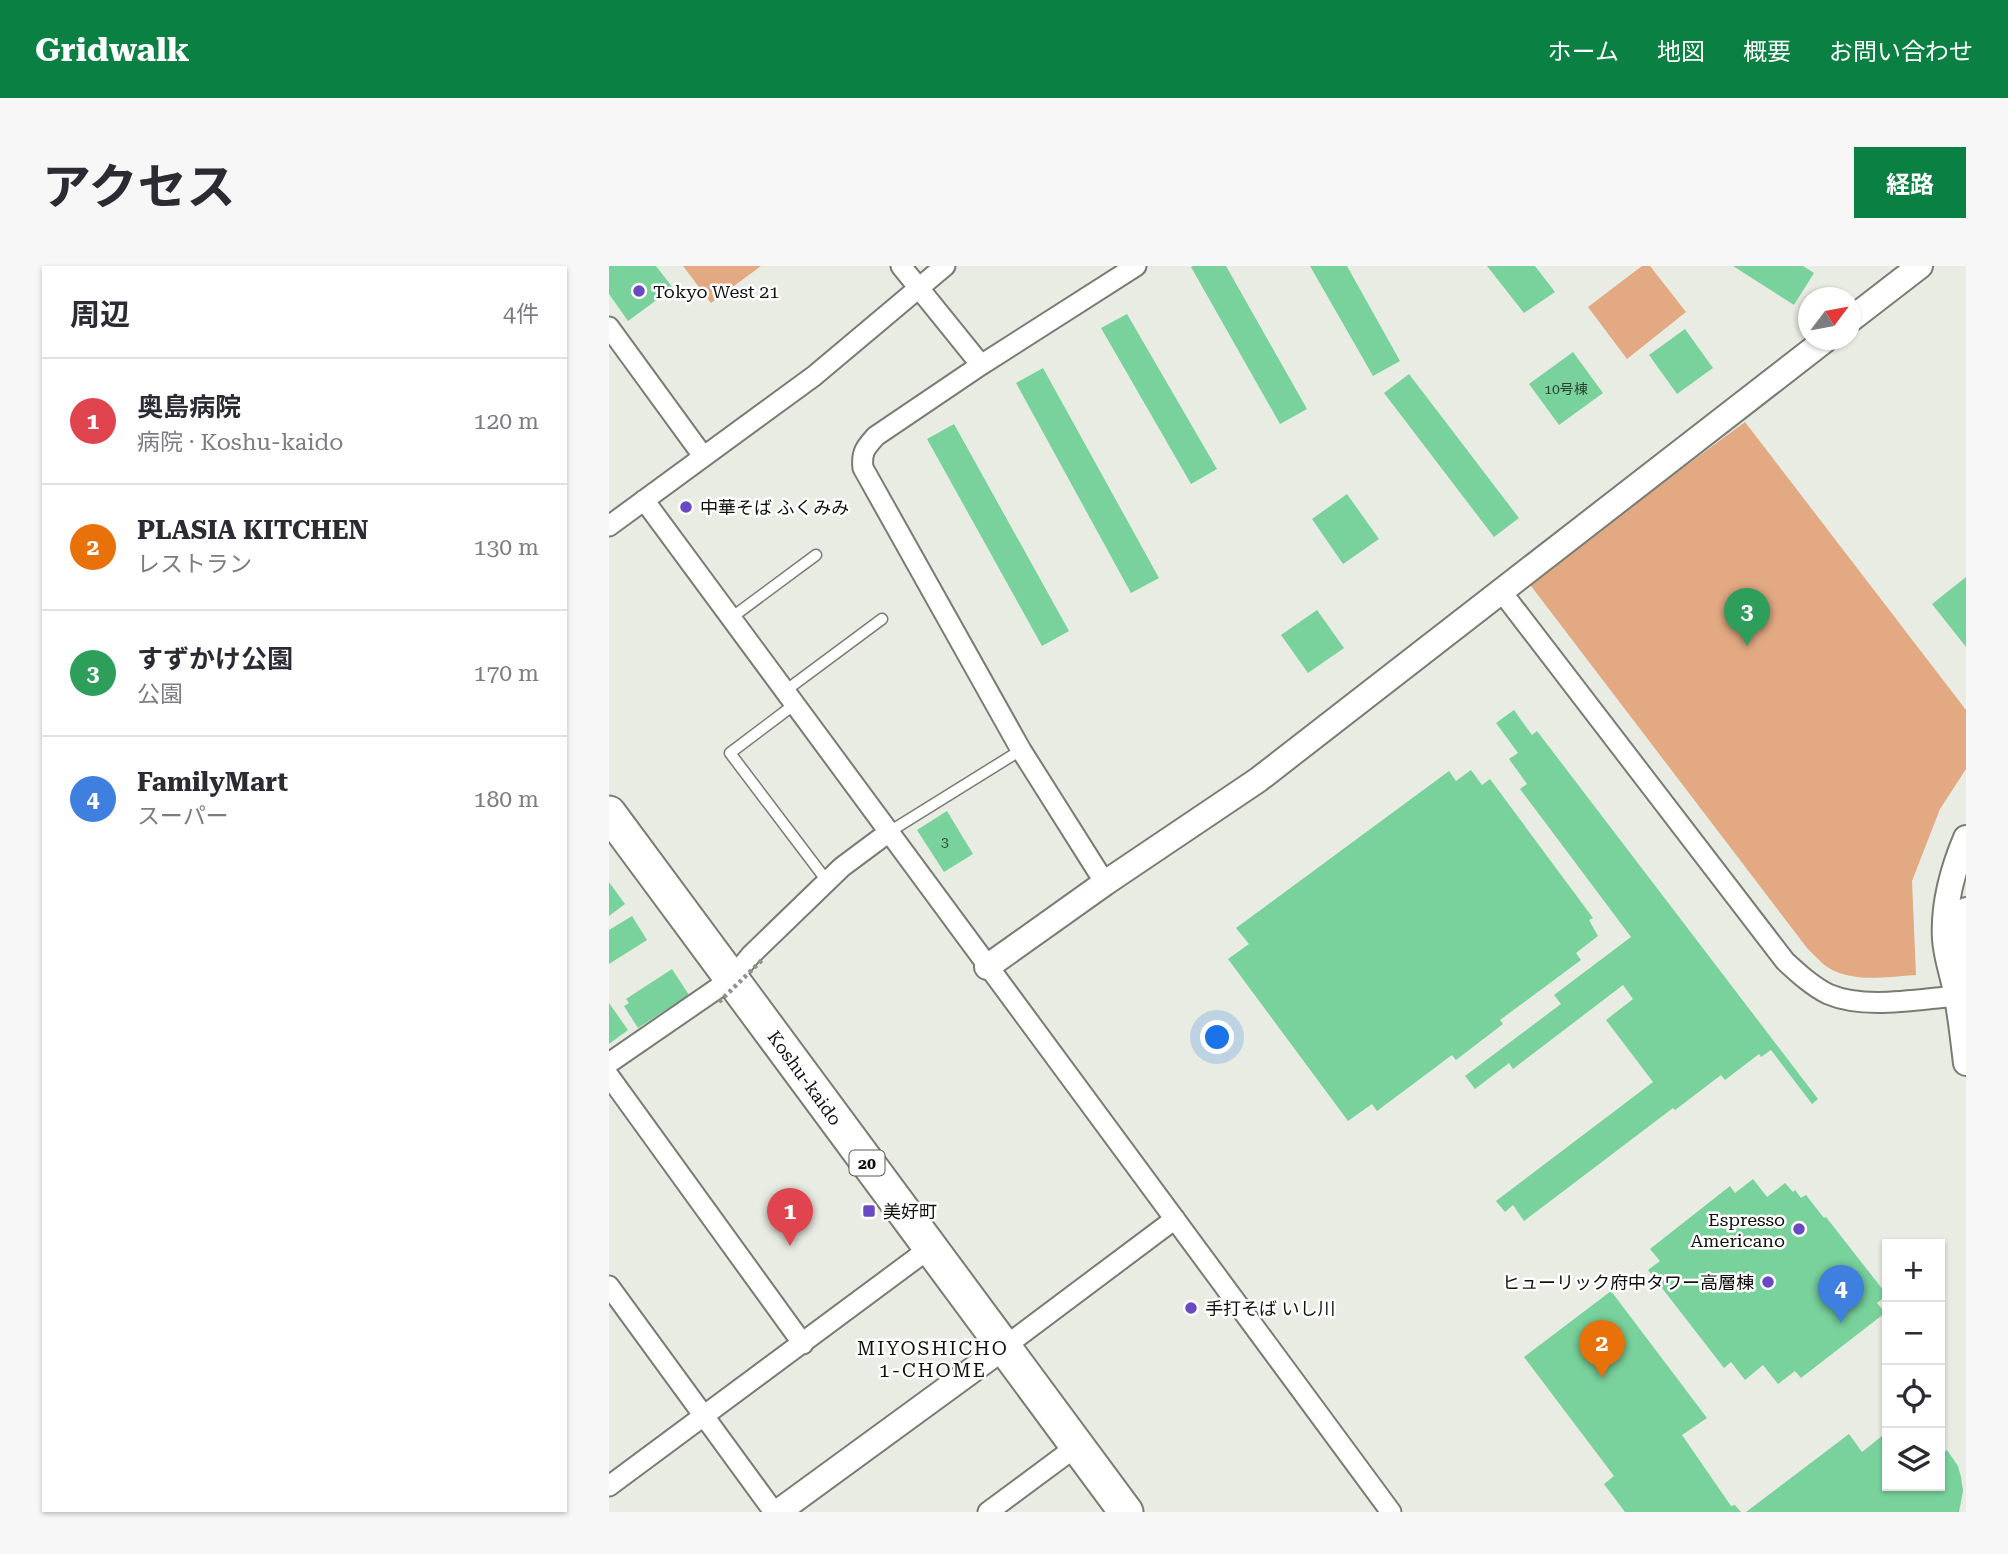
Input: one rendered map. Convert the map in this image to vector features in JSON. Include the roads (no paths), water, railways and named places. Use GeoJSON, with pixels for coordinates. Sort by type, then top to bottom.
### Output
{"type":"FeatureCollection","features":[{"type":"Feature","properties":{"kind":"highway","name":"Koshu-kaido"},"geometry":{"type":"LineString","coordinates":[[609,813],[725,990],[930,1248],[1126,1512]]}},
{"type":"Feature","properties":{"kind":"street"},"geometry":{"type":"LineString","coordinates":[[901,266],[981,365]]}},
{"type":"Feature","properties":{"kind":"street"},"geometry":{"type":"LineString","coordinates":[[609,526],[814,376],[945,266]]}},
{"type":"Feature","properties":{"kind":"street"},"geometry":{"type":"LineString","coordinates":[[1105,883],[1021,750],[863,468],[862,457],[867,446],[877,436],[981,365],[1136,266]]}},
{"type":"Feature","properties":{"kind":"street"},"geometry":{"type":"LineString","coordinates":[[1861,312],[1920,266]]}},
{"type":"Feature","properties":{"kind":"street"},"geometry":{"type":"LineString","coordinates":[[609,327],[703,456]]}},
{"type":"Feature","properties":{"kind":"street"},"geometry":{"type":"LineString","coordinates":[[987,967],[1258,779],[1812,350]]}},
{"type":"Feature","properties":{"kind":"street"},"geometry":{"type":"LineString","coordinates":[[644,500],[1391,1512]]}},
{"type":"Feature","properties":{"kind":"street"},"geometry":{"type":"LineString","coordinates":[[1501,591],[1785,961],[1802,977],[1828,994],[1852,1001],[1957,996]]}},
{"type":"Feature","properties":{"kind":"street"},"geometry":{"type":"LineString","coordinates":[[609,1063],[725,990],[751,955],[827,881],[889,832]]}},
{"type":"Feature","properties":{"kind":"street"},"geometry":{"type":"LineString","coordinates":[[1966,838],[1954,870],[1945,919],[1945,941],[1957,996],[1966,1063]]}},
{"type":"Feature","properties":{"kind":"street"},"geometry":{"type":"LineString","coordinates":[[1957,996],[1966,910]]}},
{"type":"Feature","properties":{"kind":"street"},"geometry":{"type":"LineString","coordinates":[[609,1076],[803,1343]]}},
{"type":"Feature","properties":{"kind":"street"},"geometry":{"type":"LineString","coordinates":[[609,1286],[703,1417],[776,1512],[1175,1219]]}},
{"type":"Feature","properties":{"kind":"street"},"geometry":{"type":"LineString","coordinates":[[609,1486],[930,1248]]}},
{"type":"Feature","properties":{"kind":"street"},"geometry":{"type":"LineString","coordinates":[[988,1512],[1077,1446]]}},
{"type":"Feature","properties":{"kind":"lane"},"geometry":{"type":"LineString","coordinates":[[731,618],[816,555]]}},
{"type":"Feature","properties":{"kind":"lane"},"geometry":{"type":"LineString","coordinates":[[827,881],[730,753],[882,619]]}},
{"type":"Feature","properties":{"kind":"lane"},"geometry":{"type":"LineString","coordinates":[[889,832],[1021,750]]}},
{"type":"Feature","properties":{"kind":"place","name":"Tokyo West 21"},"geometry":{"type":"Point","coordinates":[639,291]}},
{"type":"Feature","properties":{"kind":"place","name":"中華そば ふくみみ"},"geometry":{"type":"Point","coordinates":[686,507]}},
{"type":"Feature","properties":{"kind":"place","name":"すずかけ公園"},"geometry":{"type":"Point","coordinates":[1747,646]}},
{"type":"Feature","properties":{"kind":"place","name":"美好町"},"geometry":{"type":"Point","coordinates":[869,1211]}},
{"type":"Feature","properties":{"kind":"place","name":"Espresso Americano"},"geometry":{"type":"Point","coordinates":[1799,1229]}},
{"type":"Feature","properties":{"kind":"place","name":"奥島病院"},"geometry":{"type":"Point","coordinates":[790,1246]}},
{"type":"Feature","properties":{"kind":"place","name":"ヒューリック府中タワー高層棟"},"geometry":{"type":"Point","coordinates":[1768,1282]}},
{"type":"Feature","properties":{"kind":"place","name":"手打そば いし川"},"geometry":{"type":"Point","coordinates":[1191,1308]}},
{"type":"Feature","properties":{"kind":"place","name":"FamilyMart"},"geometry":{"type":"Point","coordinates":[1841,1323]}},
{"type":"Feature","properties":{"kind":"place","name":"PLASIA KITCHEN"},"geometry":{"type":"Point","coordinates":[1602,1378]}},
{"type":"Feature","properties":{"kind":"district","name":"MIYOSHICHO 1-CHOME"},"geometry":{"type":"Point","coordinates":[933,1359]}}]}
